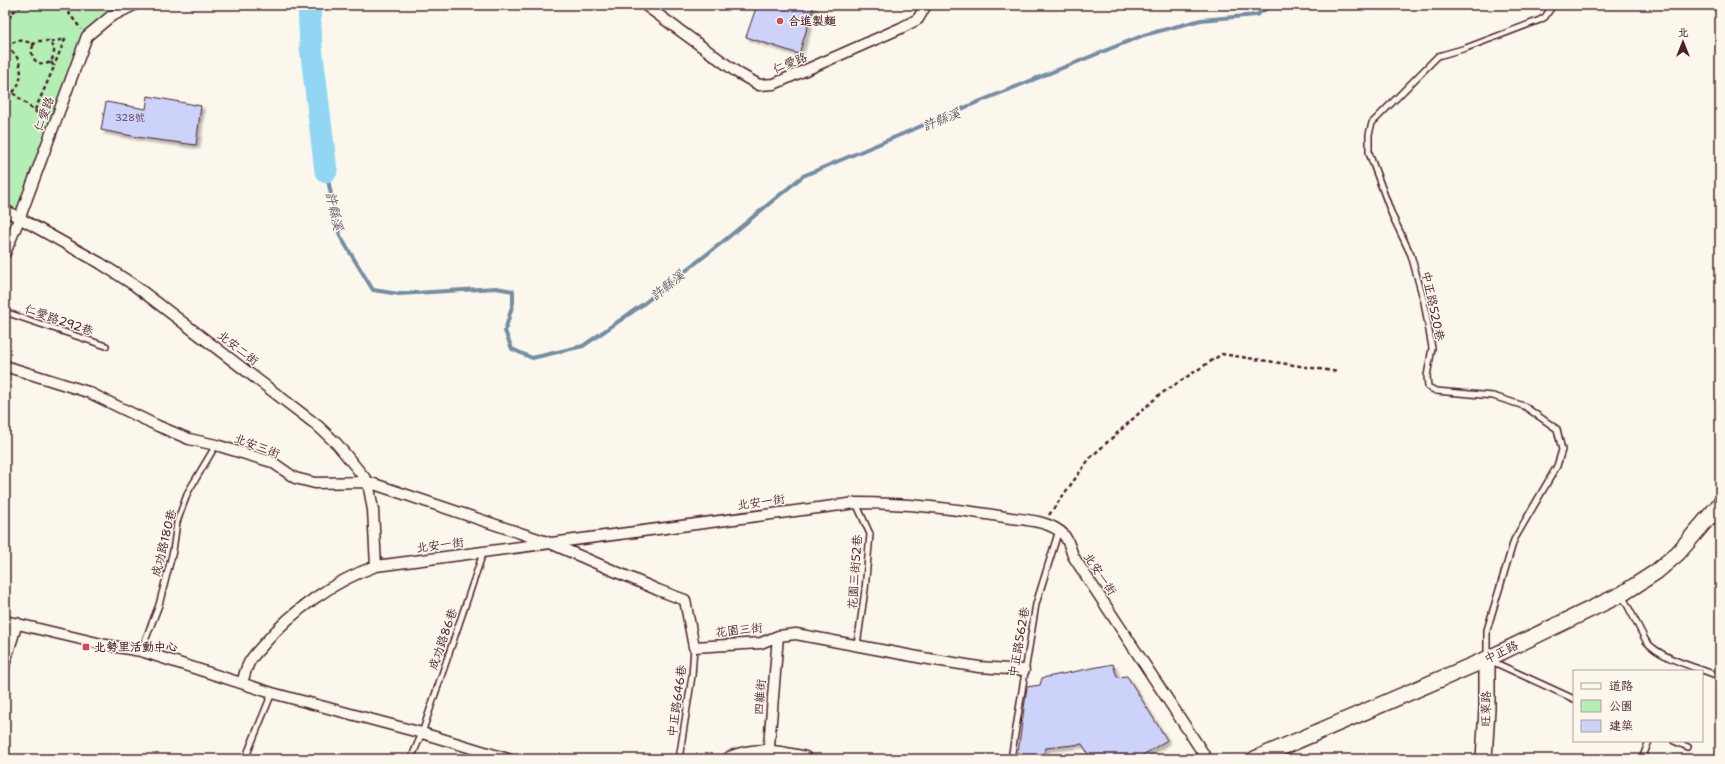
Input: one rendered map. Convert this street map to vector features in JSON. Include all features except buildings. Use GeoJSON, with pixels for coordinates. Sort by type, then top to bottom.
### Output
{"type":"FeatureCollection","features":[{"type":"Feature","properties":{"kind":"main road","name":"中正路"},"geometry":{"type":"LineString","coordinates":[[1255,759],[1487,659],[1622,594],[1656,572],[1714,520],[1720,504]]}},
{"type":"Feature","properties":{"kind":"main road","name":"旺萊路"},"geometry":{"type":"LineString","coordinates":[[1484,759],[1487,708],[1487,659]]}},
{"type":"Feature","properties":{"kind":"main road"},"geometry":{"type":"LineString","coordinates":[[731,759],[756,752],[769,756],[804,759]]}},
{"type":"Feature","properties":{"kind":"street"},"geometry":{"type":"LineString","coordinates":[[87,36],[110,17],[134,5]]}},
{"type":"Feature","properties":{"kind":"street","name":"仁愛路"},"geometry":{"type":"LineString","coordinates":[[646,5],[738,73],[759,85],[781,82],[901,28],[918,19],[926,5]]}},
{"type":"Feature","properties":{"kind":"street","name":"仁愛路"},"geometry":{"type":"LineString","coordinates":[[5,253],[20,218],[87,36]]}},
{"type":"Feature","properties":{"kind":"street","name":"北安二街"},"geometry":{"type":"LineString","coordinates":[[5,210],[100,263],[140,289],[318,426],[337,444],[368,482],[373,510],[376,566]]}},
{"type":"Feature","properties":{"kind":"street","name":"北安三街"},"geometry":{"type":"LineString","coordinates":[[5,366],[88,392],[158,426],[189,439],[216,444],[272,462],[295,478],[316,483],[368,482],[550,543]]}},
{"type":"Feature","properties":{"kind":"street","name":"北安一街"},"geometry":{"type":"LineString","coordinates":[[242,683],[248,665],[254,655],[272,634],[294,614],[345,580],[362,571],[376,566],[856,503],[925,506],[989,514],[1043,524],[1059,530],[1069,544],[1073,556],[1207,759]]}},
{"type":"Feature","properties":{"kind":"street"},"geometry":{"type":"LineString","coordinates":[[550,543],[685,600],[694,647]]}},
{"type":"Feature","properties":{"kind":"street"},"geometry":{"type":"LineString","coordinates":[[5,621],[106,645],[141,651],[272,693],[422,732],[508,759]]}},
{"type":"Feature","properties":{"kind":"street"},"geometry":{"type":"LineString","coordinates":[[5,662],[17,623]]}},
{"type":"Feature","properties":{"kind":"street","name":"花園三街"},"geometry":{"type":"LineString","coordinates":[[694,647],[761,643],[778,636],[796,634],[922,658],[979,667],[1024,670]]}},
{"type":"Feature","properties":{"kind":"street","name":"四維街"},"geometry":{"type":"LineString","coordinates":[[769,756],[778,636]]}},
{"type":"Feature","properties":{"kind":"lane","name":"中正路520巷"},"geometry":{"type":"LineString","coordinates":[[1487,659],[1487,630],[1514,540],[1557,466],[1562,450],[1557,429],[1524,406],[1493,396],[1436,391],[1428,387],[1427,376],[1432,348],[1424,302],[1411,255],[1392,215],[1369,153],[1369,134],[1372,123],[1438,56],[1466,48],[1540,20],[1545,17],[1553,5]]}},
{"type":"Feature","properties":{"kind":"lane","name":"仁愛路292巷"},"geometry":{"type":"LineString","coordinates":[[5,312],[106,346]]}},
{"type":"Feature","properties":{"kind":"lane","name":"成功路180巷"},"geometry":{"type":"LineString","coordinates":[[141,651],[158,606],[173,551],[177,522],[188,492],[216,444]]}},
{"type":"Feature","properties":{"kind":"lane","name":"花園三街52巷"},"geometry":{"type":"LineString","coordinates":[[856,503],[870,534],[865,590],[857,645]]}},
{"type":"Feature","properties":{"kind":"lane","name":"中正路562巷"},"geometry":{"type":"LineString","coordinates":[[1011,759],[1024,670],[1036,604],[1059,530]]}},
{"type":"Feature","properties":{"kind":"lane","name":"成功路86巷"},"geometry":{"type":"LineString","coordinates":[[411,759],[422,732],[483,553]]}},
{"type":"Feature","properties":{"kind":"lane"},"geometry":{"type":"LineString","coordinates":[[1622,594],[1646,641],[1651,647],[1660,653],[1716,674]]}},
{"type":"Feature","properties":{"kind":"lane","name":"中正路646巷"},"geometry":{"type":"LineString","coordinates":[[679,759],[692,676],[694,647]]}},
{"type":"Feature","properties":{"kind":"lane"},"geometry":{"type":"LineString","coordinates":[[1487,659],[1573,699]]}},
{"type":"Feature","properties":{"kind":"lane"},"geometry":{"type":"LineString","coordinates":[[245,759],[272,693]]}},
{"type":"Feature","properties":{"kind":"lane"},"geometry":{"type":"LineString","coordinates":[[1642,759],[1649,742]]}},
{"type":"Feature","properties":{"kind":"lane"},"geometry":{"type":"LineString","coordinates":[[1676,742],[1688,747]]}},
{"type":"Feature","properties":{"kind":"path"},"geometry":{"type":"LineString","coordinates":[[5,24],[13,12],[23,5]]}},
{"type":"Feature","properties":{"kind":"path"},"geometry":{"type":"LineString","coordinates":[[68,12],[87,36]]}},
{"type":"Feature","properties":{"kind":"path"},"geometry":{"type":"LineString","coordinates":[[13,93],[34,110],[65,39],[51,42],[43,40],[34,44],[31,51],[34,60],[39,63],[46,64],[51,62]]}},
{"type":"Feature","properties":{"kind":"path"},"geometry":{"type":"LineString","coordinates":[[5,97],[13,93],[20,82],[20,62],[15,52],[6,48],[14,41],[20,40],[34,44]]}},
{"type":"Feature","properties":{"kind":"path"},"geometry":{"type":"LineString","coordinates":[[51,42],[55,51],[51,62]]}},
{"type":"Feature","properties":{"kind":"path"},"geometry":{"type":"LineString","coordinates":[[51,62],[54,67]]}},
{"type":"Feature","properties":{"kind":"path"},"geometry":{"type":"LineString","coordinates":[[1043,524],[1090,458],[1159,395],[1222,354],[1340,372]]}},
{"type":"Feature","properties":{"kind":"green space"},"geometry":{"type":"Polygon","coordinates":[[[5,5],[105,5],[110,12],[88,32],[74,56],[18,214],[5,207],[5,5]]]}},
{"type":"Feature","properties":{"kind":"waterway","name":"許縣溪"},"geometry":{"type":"LineString","coordinates":[[309,5],[311,47],[326,171]]}},
{"type":"Feature","properties":{"kind":"waterway","name":"許縣溪"},"geometry":{"type":"LineString","coordinates":[[326,171],[340,236],[373,290],[399,294],[496,288],[513,291],[513,303],[505,331],[512,349],[532,358],[583,346],[642,305],[803,176],[978,102],[1144,35],[1201,20],[1256,15],[1272,5]]}},
{"type":"Feature","properties":{"kind":"place","name":"合進製麵"},"geometry":{"type":"Point","coordinates":[780,21]}},
{"type":"Feature","properties":{"kind":"place","name":"北勢里活動中心"},"geometry":{"type":"Point","coordinates":[86,647]}}]}
